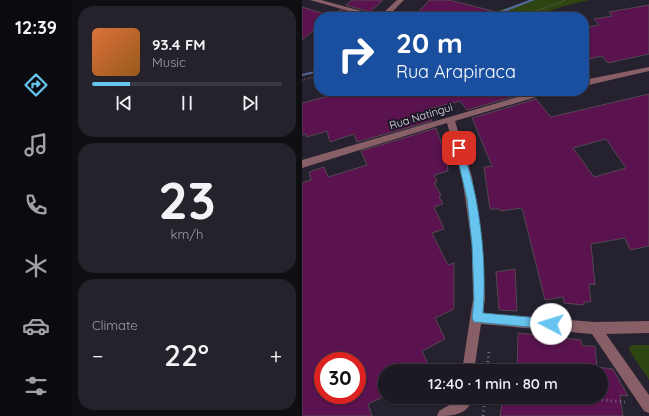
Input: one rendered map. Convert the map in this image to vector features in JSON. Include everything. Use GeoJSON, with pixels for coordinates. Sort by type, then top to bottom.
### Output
{"type":"FeatureCollection","features":[{"type":"Feature","properties":{"kind":"street"},"geometry":{"type":"LineString","coordinates":[[313,0],[359,12]]}},
{"type":"Feature","properties":{"kind":"street"},"geometry":{"type":"LineString","coordinates":[[388,12],[401,0]]}},
{"type":"Feature","properties":{"kind":"street"},"geometry":{"type":"LineString","coordinates":[[589,82],[649,69]]}},
{"type":"Feature","properties":{"kind":"street","name":"Rua Natingui"},"geometry":{"type":"LineString","coordinates":[[302,164],[530,96]]}},
{"type":"Feature","properties":{"kind":"street"},"geometry":{"type":"LineString","coordinates":[[450,119],[472,199],[477,245],[479,299],[469,364]]}},
{"type":"Feature","properties":{"kind":"street"},"geometry":{"type":"LineString","coordinates":[[477,318],[595,328],[649,327]]}},
{"type":"Feature","properties":{"kind":"street"},"geometry":{"type":"LineString","coordinates":[[595,328],[649,406]]}},
{"type":"Feature","properties":{"kind":"street"},"geometry":{"type":"LineString","coordinates":[[444,416],[462,406]]}},
{"type":"Feature","properties":{"kind":"path"},"geometry":{"type":"LineString","coordinates":[[534,12],[566,0]]}},
{"type":"Feature","properties":{"kind":"path"},"geometry":{"type":"LineString","coordinates":[[302,80],[314,77]]}},
{"type":"Feature","properties":{"kind":"path"},"geometry":{"type":"LineString","coordinates":[[608,401],[630,403]]}},
{"type":"Feature","properties":{"kind":"path"},"geometry":{"type":"LineString","coordinates":[[483,416],[484,404]]}},
{"type":"Feature","properties":{"kind":"green space"},"geometry":{"type":"Polygon","coordinates":[[[531,0],[589,0],[546,12],[494,12],[531,0]]]}},
{"type":"Feature","properties":{"kind":"green space"},"geometry":{"type":"Polygon","coordinates":[[[649,345],[649,380],[629,350],[630,346],[649,345]]]}},
{"type":"Feature","properties":{"kind":"building"},"geometry":{"type":"Polygon","coordinates":[[[352,0],[383,0],[370,12],[346,5],[352,0]]]}},
{"type":"Feature","properties":{"kind":"building"},"geometry":{"type":"Polygon","coordinates":[[[430,0],[449,0],[493,11],[493,12],[418,12],[430,0]]]}},
{"type":"Feature","properties":{"kind":"building"},"geometry":{"type":"Polygon","coordinates":[[[649,5],[649,54],[608,63],[602,56],[589,59],[589,27],[599,25],[594,19],[612,16],[609,12],[649,5]]]}},
{"type":"Feature","properties":{"kind":"building"},"geometry":{"type":"Polygon","coordinates":[[[302,7],[319,12],[314,12],[314,30],[302,40],[302,7]]]}},
{"type":"Feature","properties":{"kind":"building"},"geometry":{"type":"Polygon","coordinates":[[[649,94],[649,246],[630,250],[625,238],[591,244],[595,285],[589,284],[591,302],[584,302],[584,305],[564,303],[563,297],[545,300],[522,208],[501,211],[500,209],[490,209],[484,167],[492,166],[472,118],[536,99],[551,117],[649,94]],[[606,139],[573,148],[594,177],[626,168],[606,139]]]}},
{"type":"Feature","properties":{"kind":"building"},"geometry":{"type":"Polygon","coordinates":[[[329,96],[516,96],[467,110],[460,101],[426,110],[432,121],[357,142],[354,134],[330,142],[327,131],[307,137],[306,134],[302,135],[302,103],[329,96]]]}},
{"type":"Feature","properties":{"kind":"building"},"geometry":{"type":"Polygon","coordinates":[[[436,128],[446,156],[448,171],[434,175],[437,182],[434,183],[441,195],[439,196],[443,204],[434,207],[444,229],[432,233],[448,265],[454,263],[454,309],[435,318],[445,339],[422,351],[428,364],[378,364],[378,399],[368,404],[372,416],[302,416],[302,183],[311,180],[309,172],[324,167],[328,177],[367,165],[361,151],[436,128]]]}},
{"type":"Feature","properties":{"kind":"building"},"geometry":{"type":"Polygon","coordinates":[[[515,269],[517,311],[499,310],[496,272],[515,269]]]}},
{"type":"Feature","properties":{"kind":"building"},"geometry":{"type":"Polygon","coordinates":[[[518,333],[581,340],[582,346],[595,346],[597,364],[517,364],[518,333]]]}},
{"type":"Feature","properties":{"kind":"building"},"geometry":{"type":"Polygon","coordinates":[[[608,368],[613,369],[628,396],[620,395],[623,416],[500,416],[502,404],[608,404],[608,368]]]}},
{"type":"Feature","properties":{"kind":"waterway"},"geometry":{"type":"LineString","coordinates":[[501,12],[533,0]]}},
{"type":"Feature","properties":{"kind":"waterway"},"geometry":{"type":"LineString","coordinates":[[302,75],[314,72]]}},
{"type":"Feature","properties":{"kind":"route"},"geometry":{"type":"LineString","coordinates":[[459,148],[472,199],[477,245],[479,299],[477,318],[551,324]]}}]}
